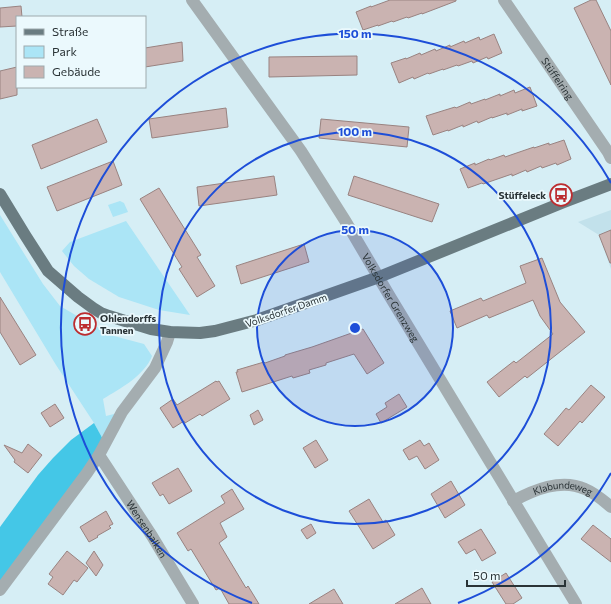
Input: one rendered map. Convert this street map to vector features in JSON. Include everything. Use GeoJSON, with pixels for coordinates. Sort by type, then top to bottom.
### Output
{"type":"FeatureCollection","features":[{"type":"Feature","properties":{"kind":"main road","name":"Volksdorfer Damm"},"geometry":{"type":"LineString","coordinates":[[0,194],[48,270],[78,297],[101,313],[151,329],[170,332],[200,333],[238,326],[282,312],[379,277],[611,184]]}},
{"type":"Feature","properties":{"kind":"street","name":"Volksdorfer Grenzweg"},"geometry":{"type":"LineString","coordinates":[[192,0],[301,151],[346,222],[576,604]]}},
{"type":"Feature","properties":{"kind":"street","name":"Stüffelring"},"geometry":{"type":"LineString","coordinates":[[504,0],[611,158]]}},
{"type":"Feature","properties":{"kind":"street"},"geometry":{"type":"LineString","coordinates":[[0,590],[99,455],[122,412],[155,368],[170,332]]}},
{"type":"Feature","properties":{"kind":"street","name":"Wensenbalken"},"geometry":{"type":"LineString","coordinates":[[99,455],[194,604]]}},
{"type":"Feature","properties":{"kind":"street","name":"Klabundeweg"},"geometry":{"type":"LineString","coordinates":[[513,501],[538,489],[561,484],[584,488],[611,507]]}},
{"type":"Feature","properties":{"kind":"shaded area"},"geometry":{"type":"Polygon","coordinates":[[[611,210],[611,269],[599,235],[578,222],[611,210]]]}},
{"type":"Feature","properties":{"kind":"shaded area"},"geometry":{"type":"Polygon","coordinates":[[[94,423],[105,443],[0,590],[0,527],[38,475],[53,458],[71,440],[94,423]]]}},
{"type":"Feature","properties":{"kind":"green space"},"geometry":{"type":"Polygon","coordinates":[[[120,201],[124,203],[128,212],[113,217],[108,205],[120,201]]]}},
{"type":"Feature","properties":{"kind":"green space"},"geometry":{"type":"Polygon","coordinates":[[[0,215],[43,284],[60,306],[114,336],[144,344],[152,356],[144,370],[124,386],[103,399],[106,416],[122,412],[105,443],[0,272],[0,215]]]}},
{"type":"Feature","properties":{"kind":"green space"},"geometry":{"type":"Polygon","coordinates":[[[126,221],[190,315],[159,310],[119,297],[89,279],[74,266],[62,251],[70,242],[126,221]]]}},
{"type":"Feature","properties":{"kind":"building"},"geometry":{"type":"Polygon","coordinates":[[[390,0],[456,1],[422,14],[363,30],[356,12],[390,0]]]}},
{"type":"Feature","properties":{"kind":"building"},"geometry":{"type":"Polygon","coordinates":[[[591,0],[596,0],[611,31],[611,85],[574,8],[591,0]]]}},
{"type":"Feature","properties":{"kind":"building"},"geometry":{"type":"Polygon","coordinates":[[[21,6],[22,16],[16,16],[16,26],[0,27],[0,8],[21,6]]]}},
{"type":"Feature","properties":{"kind":"building"},"geometry":{"type":"Polygon","coordinates":[[[494,34],[502,53],[488,59],[487,57],[473,63],[472,61],[458,66],[457,65],[429,74],[428,73],[414,79],[413,77],[399,83],[391,63],[420,53],[421,55],[435,49],[436,51],[450,45],[450,47],[464,41],[465,43],[479,37],[480,40],[494,34]]]}},
{"type":"Feature","properties":{"kind":"building"},"geometry":{"type":"Polygon","coordinates":[[[182,42],[183,61],[146,67],[146,48],[182,42]]]}},
{"type":"Feature","properties":{"kind":"building"},"geometry":{"type":"Polygon","coordinates":[[[357,56],[357,75],[269,77],[269,57],[357,56]]]}},
{"type":"Feature","properties":{"kind":"building"},"geometry":{"type":"Polygon","coordinates":[[[16,67],[17,95],[0,99],[0,71],[16,67]]]}},
{"type":"Feature","properties":{"kind":"building"},"geometry":{"type":"Polygon","coordinates":[[[530,87],[537,106],[522,111],[522,109],[507,115],[507,113],[492,117],[478,123],[477,121],[463,127],[463,125],[433,135],[426,116],[455,107],[456,108],[470,102],[471,104],[500,94],[500,96],[514,90],[515,93],[530,87]]]}},
{"type":"Feature","properties":{"kind":"building"},"geometry":{"type":"Polygon","coordinates":[[[226,108],[228,127],[152,138],[149,119],[226,108]]]}},
{"type":"Feature","properties":{"kind":"building"},"geometry":{"type":"Polygon","coordinates":[[[97,119],[107,142],[41,169],[32,145],[97,119]]]}},
{"type":"Feature","properties":{"kind":"building"},"geometry":{"type":"Polygon","coordinates":[[[321,119],[409,127],[407,147],[319,138],[321,119]]]}},
{"type":"Feature","properties":{"kind":"building"},"geometry":{"type":"Polygon","coordinates":[[[564,140],[571,159],[557,165],[556,163],[542,168],[541,166],[527,172],[526,170],[512,176],[512,174],[468,188],[460,169],[489,159],[490,160],[504,155],[505,157],[534,147],[549,143],[549,145],[564,140]]]}},
{"type":"Feature","properties":{"kind":"building"},"geometry":{"type":"Polygon","coordinates":[[[113,161],[122,185],[57,211],[47,187],[113,161]]]}},
{"type":"Feature","properties":{"kind":"building"},"geometry":{"type":"Polygon","coordinates":[[[274,176],[277,195],[199,206],[197,187],[274,176]]]}},
{"type":"Feature","properties":{"kind":"building"},"geometry":{"type":"Polygon","coordinates":[[[354,176],[439,204],[432,222],[348,195],[354,176]]]}},
{"type":"Feature","properties":{"kind":"building"},"geometry":{"type":"Polygon","coordinates":[[[159,188],[201,255],[197,257],[215,286],[197,297],[179,269],[182,267],[140,199],[159,188]]]}},
{"type":"Feature","properties":{"kind":"building"},"geometry":{"type":"Polygon","coordinates":[[[611,230],[611,263],[610,263],[599,235],[611,230]]]}},
{"type":"Feature","properties":{"kind":"building"},"geometry":{"type":"Polygon","coordinates":[[[304,244],[309,262],[241,284],[236,266],[304,244]]]}},
{"type":"Feature","properties":{"kind":"building"},"geometry":{"type":"Polygon","coordinates":[[[542,258],[560,302],[585,332],[527,378],[525,376],[499,397],[487,382],[514,361],[516,363],[553,334],[540,316],[533,300],[489,318],[487,315],[457,328],[450,311],[481,298],[483,301],[526,283],[520,266],[542,258]]]}},
{"type":"Feature","properties":{"kind":"building"},"geometry":{"type":"Polygon","coordinates":[[[0,297],[36,355],[20,365],[0,332],[0,297]]]}},
{"type":"Feature","properties":{"kind":"building"},"geometry":{"type":"Polygon","coordinates":[[[363,329],[384,363],[367,374],[354,354],[309,370],[310,373],[293,378],[292,376],[242,392],[236,372],[238,372],[237,370],[264,362],[265,363],[363,329]]]}},
{"type":"Feature","properties":{"kind":"building"},"geometry":{"type":"Polygon","coordinates":[[[216,381],[219,381],[230,399],[202,416],[200,414],[173,428],[160,408],[173,399],[177,405],[216,381]]]}},
{"type":"Feature","properties":{"kind":"building"},"geometry":{"type":"Polygon","coordinates":[[[591,385],[605,397],[582,423],[580,421],[558,446],[544,434],[566,408],[569,410],[591,385]]]}},
{"type":"Feature","properties":{"kind":"building"},"geometry":{"type":"Polygon","coordinates":[[[399,394],[407,407],[381,423],[376,414],[387,407],[385,403],[399,394]]]}},
{"type":"Feature","properties":{"kind":"building"},"geometry":{"type":"Polygon","coordinates":[[[55,404],[64,418],[50,427],[41,413],[55,404]]]}},
{"type":"Feature","properties":{"kind":"building"},"geometry":{"type":"Polygon","coordinates":[[[258,410],[263,420],[254,425],[250,415],[258,410]]]}},
{"type":"Feature","properties":{"kind":"building"},"geometry":{"type":"Polygon","coordinates":[[[316,440],[328,460],[315,468],[303,448],[316,440]]]}},
{"type":"Feature","properties":{"kind":"building"},"geometry":{"type":"Polygon","coordinates":[[[420,440],[424,446],[429,443],[439,460],[425,469],[417,456],[409,460],[403,450],[420,440]]]}},
{"type":"Feature","properties":{"kind":"building"},"geometry":{"type":"Polygon","coordinates":[[[28,444],[42,455],[28,473],[14,462],[15,460],[4,445],[22,453],[28,444]]]}},
{"type":"Feature","properties":{"kind":"building"},"geometry":{"type":"Polygon","coordinates":[[[178,468],[192,491],[169,504],[163,494],[160,496],[152,483],[178,468]]]}},
{"type":"Feature","properties":{"kind":"building"},"geometry":{"type":"Polygon","coordinates":[[[451,481],[465,505],[445,518],[431,494],[451,481]]]}},
{"type":"Feature","properties":{"kind":"building"},"geometry":{"type":"Polygon","coordinates":[[[232,489],[244,509],[220,523],[227,537],[219,543],[246,588],[248,586],[259,604],[229,604],[220,588],[216,590],[191,549],[188,551],[177,533],[225,503],[221,496],[232,489]]]}},
{"type":"Feature","properties":{"kind":"building"},"geometry":{"type":"Polygon","coordinates":[[[369,499],[383,522],[386,520],[395,535],[373,549],[349,511],[369,499]]]}},
{"type":"Feature","properties":{"kind":"building"},"geometry":{"type":"Polygon","coordinates":[[[106,511],[113,524],[109,526],[111,528],[89,542],[80,527],[106,511]]]}},
{"type":"Feature","properties":{"kind":"building"},"geometry":{"type":"Polygon","coordinates":[[[311,524],[316,533],[307,539],[301,530],[311,524]]]}},
{"type":"Feature","properties":{"kind":"building"},"geometry":{"type":"Polygon","coordinates":[[[593,525],[611,539],[611,562],[581,539],[593,525]]]}},
{"type":"Feature","properties":{"kind":"building"},"geometry":{"type":"Polygon","coordinates":[[[481,529],[496,553],[482,561],[475,549],[466,554],[458,542],[481,529]]]}},
{"type":"Feature","properties":{"kind":"building"},"geometry":{"type":"Polygon","coordinates":[[[67,551],[88,568],[77,582],[74,580],[63,595],[48,584],[53,577],[49,574],[67,551]]]}},
{"type":"Feature","properties":{"kind":"building"},"geometry":{"type":"Polygon","coordinates":[[[94,551],[103,565],[96,576],[86,563],[94,551]]]}},
{"type":"Feature","properties":{"kind":"building"},"geometry":{"type":"Polygon","coordinates":[[[506,573],[522,598],[513,604],[506,604],[492,582],[506,573]]]}},
{"type":"Feature","properties":{"kind":"building"},"geometry":{"type":"Polygon","coordinates":[[[422,588],[431,604],[395,604],[422,588]]]}},
{"type":"Feature","properties":{"kind":"building"},"geometry":{"type":"Polygon","coordinates":[[[334,589],[343,604],[309,604],[334,589]]]}},
{"type":"Feature","properties":{"kind":"place","name":"Stüffeleck"},"geometry":{"type":"Point","coordinates":[561,195]}},
{"type":"Feature","properties":{"kind":"place","name":"Ohlendorffs Tannen"},"geometry":{"type":"Point","coordinates":[85,324]}}]}
